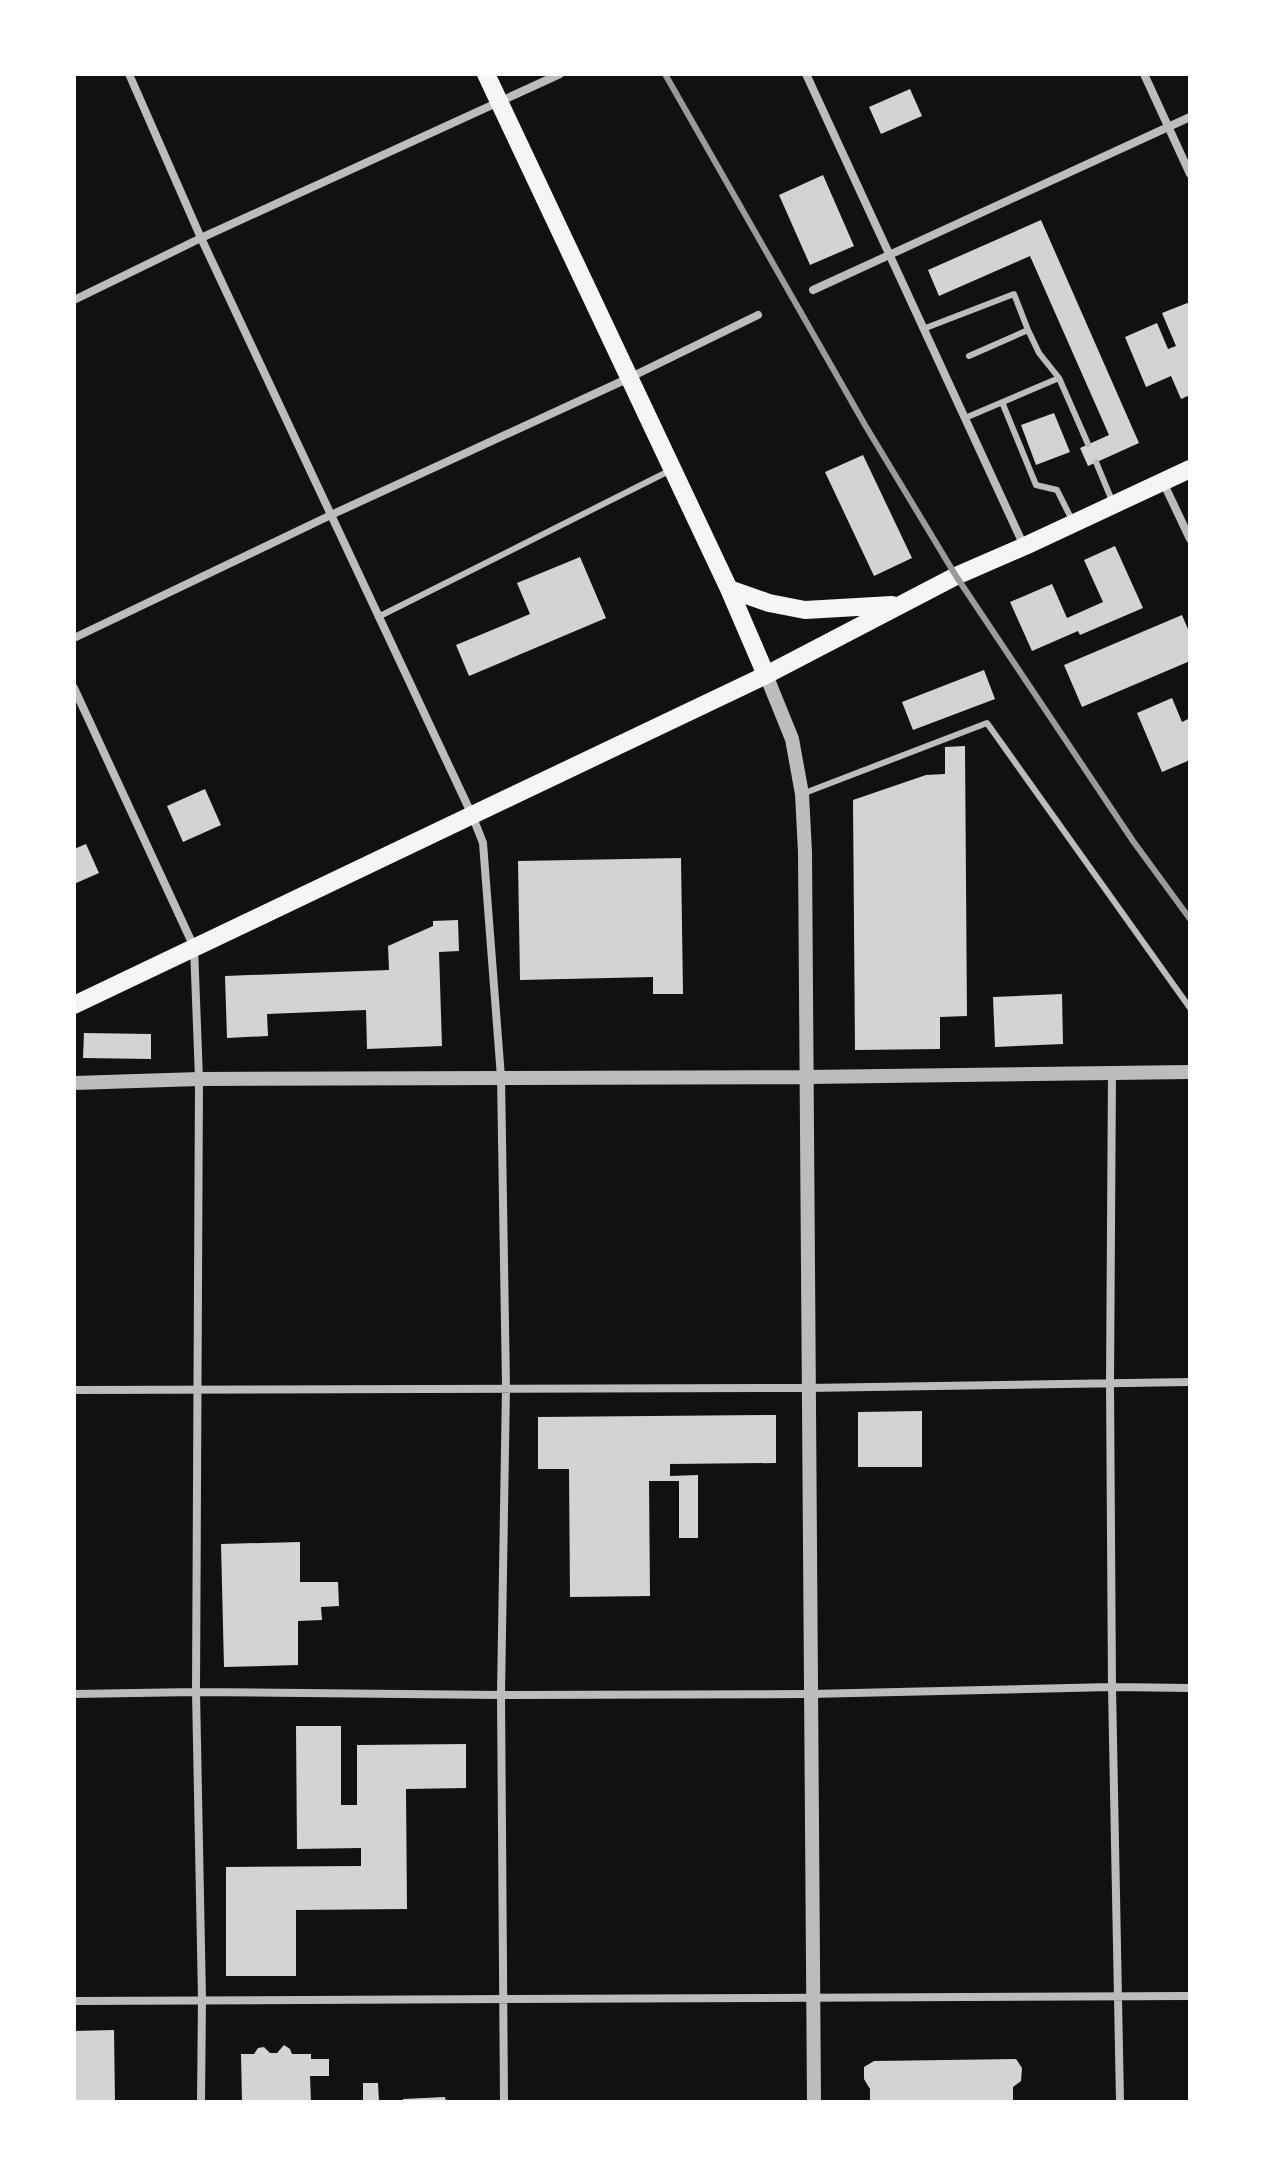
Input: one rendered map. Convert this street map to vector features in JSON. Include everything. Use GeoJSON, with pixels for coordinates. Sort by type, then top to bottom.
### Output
{"type":"FeatureCollection","features":[{"type":"Feature","properties":{"kind":"main road"},"geometry":{"type":"LineString","coordinates":[[486,74],[729,589],[766,675]]}},
{"type":"Feature","properties":{"kind":"main road"},"geometry":{"type":"LineString","coordinates":[[74,1005],[766,675],[956,576],[1190,469]]}},
{"type":"Feature","properties":{"kind":"main road"},"geometry":{"type":"LineString","coordinates":[[729,589],[769,603],[805,610],[903,604]]}},
{"type":"Feature","properties":{"kind":"street"},"geometry":{"type":"LineString","coordinates":[[129,74],[201,238],[483,843],[501,1077],[506,1387],[501,1695],[504,2102]]}},
{"type":"Feature","properties":{"kind":"street"},"geometry":{"type":"LineString","coordinates":[[74,300],[201,238],[560,74]]}},
{"type":"Feature","properties":{"kind":"street"},"geometry":{"type":"LineString","coordinates":[[806,74],[1025,546]]}},
{"type":"Feature","properties":{"kind":"street"},"geometry":{"type":"LineString","coordinates":[[1144,74],[1190,174]]}},
{"type":"Feature","properties":{"kind":"street"},"geometry":{"type":"LineString","coordinates":[[813,290],[1190,117]]}},
{"type":"Feature","properties":{"kind":"street"},"geometry":{"type":"LineString","coordinates":[[74,638],[758,315]]}},
{"type":"Feature","properties":{"kind":"street"},"geometry":{"type":"LineString","coordinates":[[1163,482],[1190,539]]}},
{"type":"Feature","properties":{"kind":"street"},"geometry":{"type":"LineString","coordinates":[[766,675],[792,739],[802,794],[807,1077],[814,2102]]}},
{"type":"Feature","properties":{"kind":"street"},"geometry":{"type":"LineString","coordinates":[[74,688],[194,947],[199,1079],[196,1692],[201,2102]]}},
{"type":"Feature","properties":{"kind":"street"},"geometry":{"type":"LineString","coordinates":[[1112,1072],[1112,1687],[1120,2102]]}},
{"type":"Feature","properties":{"kind":"street"},"geometry":{"type":"LineString","coordinates":[[74,1083],[199,1079],[1190,1072]]}},
{"type":"Feature","properties":{"kind":"street"},"geometry":{"type":"LineString","coordinates":[[74,1390],[807,1388],[1190,1382]]}},
{"type":"Feature","properties":{"kind":"street"},"geometry":{"type":"LineString","coordinates":[[74,1694],[810,1694],[1190,1688]]}},
{"type":"Feature","properties":{"kind":"street"},"geometry":{"type":"LineString","coordinates":[[74,2001],[1190,1996]]}},
{"type":"Feature","properties":{"kind":"lane"},"geometry":{"type":"LineString","coordinates":[[923,329],[1014,294],[1039,353],[1059,378],[1088,444]]}},
{"type":"Feature","properties":{"kind":"lane"},"geometry":{"type":"LineString","coordinates":[[969,356],[1028,330]]}},
{"type":"Feature","properties":{"kind":"lane"},"geometry":{"type":"LineString","coordinates":[[965,418],[1059,378]]}},
{"type":"Feature","properties":{"kind":"lane"},"geometry":{"type":"LineString","coordinates":[[1002,402],[1036,485],[1057,490],[1074,524]]}},
{"type":"Feature","properties":{"kind":"lane"},"geometry":{"type":"LineString","coordinates":[[1096,462],[1114,505]]}},
{"type":"Feature","properties":{"kind":"lane"},"geometry":{"type":"LineString","coordinates":[[378,617],[671,470]]}},
{"type":"Feature","properties":{"kind":"lane"},"geometry":{"type":"LineString","coordinates":[[802,794],[987,723],[1190,1008]]}},
{"type":"Feature","properties":{"kind":"building"},"geometry":{"type":"Polygon","coordinates":[[[910,89],[922,116],[881,134],[869,107],[910,89]]]}},
{"type":"Feature","properties":{"kind":"building"},"geometry":{"type":"Polygon","coordinates":[[[823,175],[854,246],[810,265],[779,195],[823,175]]]}},
{"type":"Feature","properties":{"kind":"building"},"geometry":{"type":"Polygon","coordinates":[[[1041,220],[1139,443],[1088,466],[1080,448],[1109,435],[1030,256],[939,296],[928,270],[1041,220]]]}},
{"type":"Feature","properties":{"kind":"building"},"geometry":{"type":"Polygon","coordinates":[[[1190,302],[1190,395],[1181,399],[1171,376],[1146,387],[1125,337],[1157,323],[1168,349],[1176,346],[1162,313],[1190,302]]]}},
{"type":"Feature","properties":{"kind":"building"},"geometry":{"type":"Polygon","coordinates":[[[1054,413],[1070,452],[1036,465],[1021,425],[1054,413]]]}},
{"type":"Feature","properties":{"kind":"building"},"geometry":{"type":"Polygon","coordinates":[[[863,455],[912,558],[874,576],[825,472],[863,455]]]}},
{"type":"Feature","properties":{"kind":"building"},"geometry":{"type":"Polygon","coordinates":[[[1115,546],[1143,608],[1080,635],[1078,631],[1032,651],[1010,602],[1052,584],[1067,618],[1103,602],[1084,560],[1115,546]]]}},
{"type":"Feature","properties":{"kind":"building"},"geometry":{"type":"Polygon","coordinates":[[[580,557],[606,618],[469,676],[456,645],[530,614],[517,583],[580,557]]]}},
{"type":"Feature","properties":{"kind":"building"},"geometry":{"type":"Polygon","coordinates":[[[1182,615],[1190,634],[1190,661],[1082,707],[1064,665],[1182,615]]]}},
{"type":"Feature","properties":{"kind":"building"},"geometry":{"type":"Polygon","coordinates":[[[984,670],[995,699],[913,730],[902,702],[984,670]]]}},
{"type":"Feature","properties":{"kind":"building"},"geometry":{"type":"Polygon","coordinates":[[[1172,698],[1182,722],[1190,718],[1190,760],[1162,772],[1137,713],[1172,698]]]}},
{"type":"Feature","properties":{"kind":"building"},"geometry":{"type":"Polygon","coordinates":[[[965,746],[967,1016],[940,1017],[940,1049],[855,1050],[853,800],[926,775],[945,774],[945,747],[965,746]]]}},
{"type":"Feature","properties":{"kind":"building"},"geometry":{"type":"Polygon","coordinates":[[[205,789],[221,825],[183,842],[167,806],[205,789]]]}},
{"type":"Feature","properties":{"kind":"building"},"geometry":{"type":"Polygon","coordinates":[[[86,844],[99,873],[74,884],[74,849],[86,844]]]}},
{"type":"Feature","properties":{"kind":"building"},"geometry":{"type":"Polygon","coordinates":[[[681,858],[683,994],[653,994],[653,977],[520,980],[518,861],[681,858]]]}},
{"type":"Feature","properties":{"kind":"building"},"geometry":{"type":"Polygon","coordinates":[[[458,920],[459,951],[439,952],[442,1046],[367,1049],[366,1010],[267,1014],[268,1036],[227,1038],[225,976],[389,970],[388,946],[433,926],[433,921],[458,920]]]}},
{"type":"Feature","properties":{"kind":"building"},"geometry":{"type":"Polygon","coordinates":[[[1062,994],[1063,1044],[995,1047],[993,997],[1062,994]]]}},
{"type":"Feature","properties":{"kind":"building"},"geometry":{"type":"Polygon","coordinates":[[[84,1033],[151,1034],[151,1059],[83,1058],[84,1033]]]}},
{"type":"Feature","properties":{"kind":"building"},"geometry":{"type":"Polygon","coordinates":[[[922,1411],[922,1467],[858,1467],[858,1412],[922,1411]]]}},
{"type":"Feature","properties":{"kind":"building"},"geometry":{"type":"Polygon","coordinates":[[[776,1415],[776,1463],[670,1464],[670,1476],[698,1475],[698,1538],[679,1538],[679,1481],[649,1481],[650,1596],[570,1597],[569,1469],[538,1469],[538,1417],[776,1415]]]}},
{"type":"Feature","properties":{"kind":"building"},"geometry":{"type":"Polygon","coordinates":[[[300,1542],[300,1582],[338,1582],[339,1606],[321,1607],[322,1620],[298,1621],[298,1665],[224,1667],[221,1544],[300,1542]]]}},
{"type":"Feature","properties":{"kind":"building"},"geometry":{"type":"Polygon","coordinates":[[[296,1726],[341,1726],[341,1805],[357,1805],[357,1745],[466,1744],[466,1788],[406,1789],[407,1909],[296,1910],[296,1976],[226,1976],[226,1867],[361,1866],[361,1848],[297,1849],[296,1726]]]}},
{"type":"Feature","properties":{"kind":"building"},"geometry":{"type":"Polygon","coordinates":[[[114,2030],[115,2102],[74,2102],[74,2031],[114,2030]]]}},
{"type":"Feature","properties":{"kind":"building"},"geometry":{"type":"Polygon","coordinates":[[[284,2045],[292,2054],[311,2054],[311,2059],[329,2059],[329,2076],[310,2076],[311,2102],[242,2102],[241,2054],[254,2054],[258,2048],[264,2047],[270,2053],[277,2053],[284,2045]]]}},
{"type":"Feature","properties":{"kind":"building"},"geometry":{"type":"Polygon","coordinates":[[[1016,2059],[1022,2068],[1021,2081],[1013,2087],[1013,2102],[870,2102],[870,2089],[864,2079],[864,2067],[874,2061],[1016,2059]]]}},
{"type":"Feature","properties":{"kind":"building"},"geometry":{"type":"Polygon","coordinates":[[[363,2083],[378,2083],[379,2102],[363,2102],[363,2083]]]}},
{"type":"Feature","properties":{"kind":"building"},"geometry":{"type":"Polygon","coordinates":[[[445,2097],[446,2102],[403,2102],[403,2099],[445,2097]]]}},
{"type":"Feature","properties":{"kind":"railway"},"geometry":{"type":"LineString","coordinates":[[665,74],[865,425],[956,576],[1133,841],[1190,919]]}}]}
